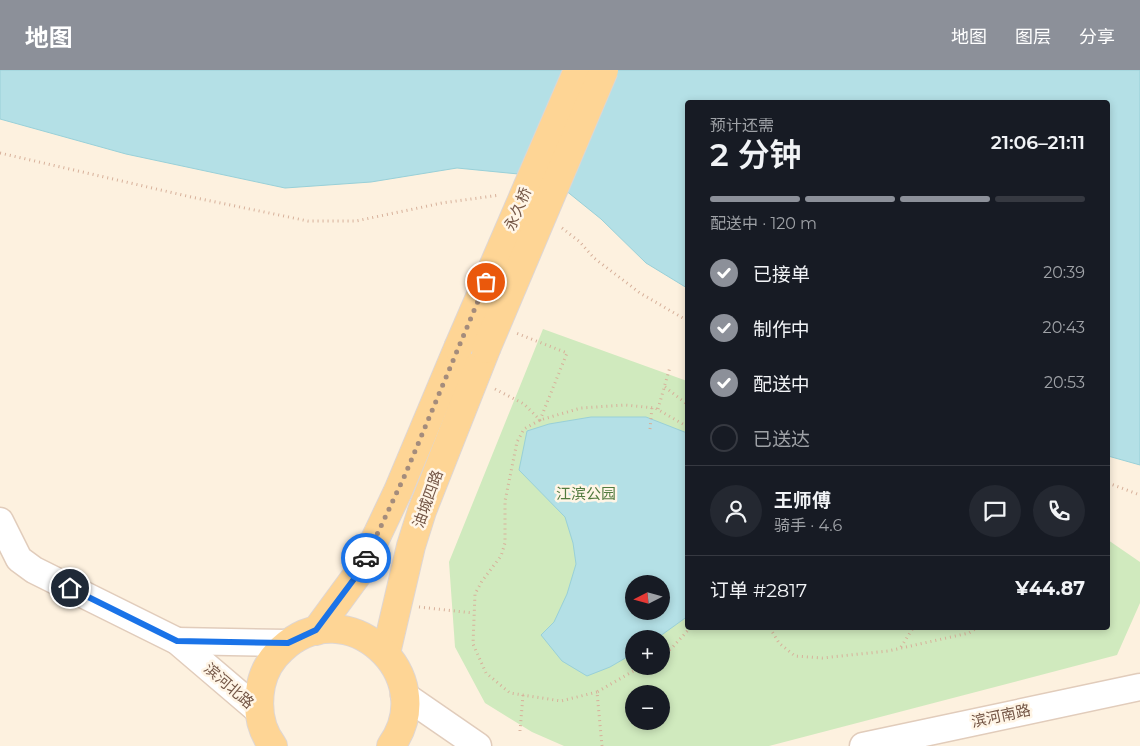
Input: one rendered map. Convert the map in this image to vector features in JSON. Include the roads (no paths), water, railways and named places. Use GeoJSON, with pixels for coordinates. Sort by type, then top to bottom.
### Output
{"type":"FeatureCollection","features":[{"type":"Feature","properties":{"kind":"main road","name":"永久桥"},"geometry":{"type":"LineString","coordinates":[[458,348],[578,70]]}},
{"type":"Feature","properties":{"kind":"main road","name":"永久桥"},"geometry":{"type":"LineString","coordinates":[[486,349],[604,70]]}},
{"type":"Feature","properties":{"kind":"main road","name":"油城四路"},"geometry":{"type":"LineString","coordinates":[[316,630],[360,571],[398,491],[458,348]]}},
{"type":"Feature","properties":{"kind":"main road","name":"油城四路"},"geometry":{"type":"LineString","coordinates":[[386,653],[411,546],[422,511],[486,349]]}},
{"type":"Feature","properties":{"kind":"main road"},"geometry":{"type":"LineString","coordinates":[[273,746],[262,726],[259,711],[262,680],[268,666],[288,643],[316,630],[332,629],[354,633],[374,643],[386,653],[395,666],[404,695],[401,725],[391,746]]}},
{"type":"Feature","properties":{"kind":"street","name":"滨河北路"},"geometry":{"type":"LineString","coordinates":[[0,521],[10,562],[34,570],[177,641],[259,711]]}},
{"type":"Feature","properties":{"kind":"street","name":"滨河北路"},"geometry":{"type":"LineString","coordinates":[[177,641],[288,643]]}},
{"type":"Feature","properties":{"kind":"street","name":"滨河南路"},"geometry":{"type":"LineString","coordinates":[[863,746],[1140,687]]}},
{"type":"Feature","properties":{"kind":"street"},"geometry":{"type":"LineString","coordinates":[[404,695],[478,746]]}},
{"type":"Feature","properties":{"kind":"water"},"geometry":{"type":"Polygon","coordinates":[[[0,70],[1140,70],[1140,465],[1110,457],[1110,100],[685,100],[685,287],[646,263],[601,219],[549,177],[457,168],[371,182],[285,188],[126,154],[0,119],[0,70]]]}},
{"type":"Feature","properties":{"kind":"water"},"geometry":{"type":"Polygon","coordinates":[[[591,417],[646,417],[685,432],[685,618],[669,630],[625,630],[625,658],[610,667],[587,676],[562,661],[541,635],[554,622],[567,594],[576,564],[573,543],[565,517],[519,470],[527,431],[549,424],[591,417]]]}},
{"type":"Feature","properties":{"kind":"park label","name":"江滨公园"},"geometry":{"type":"Point","coordinates":[586,494]}}]}
